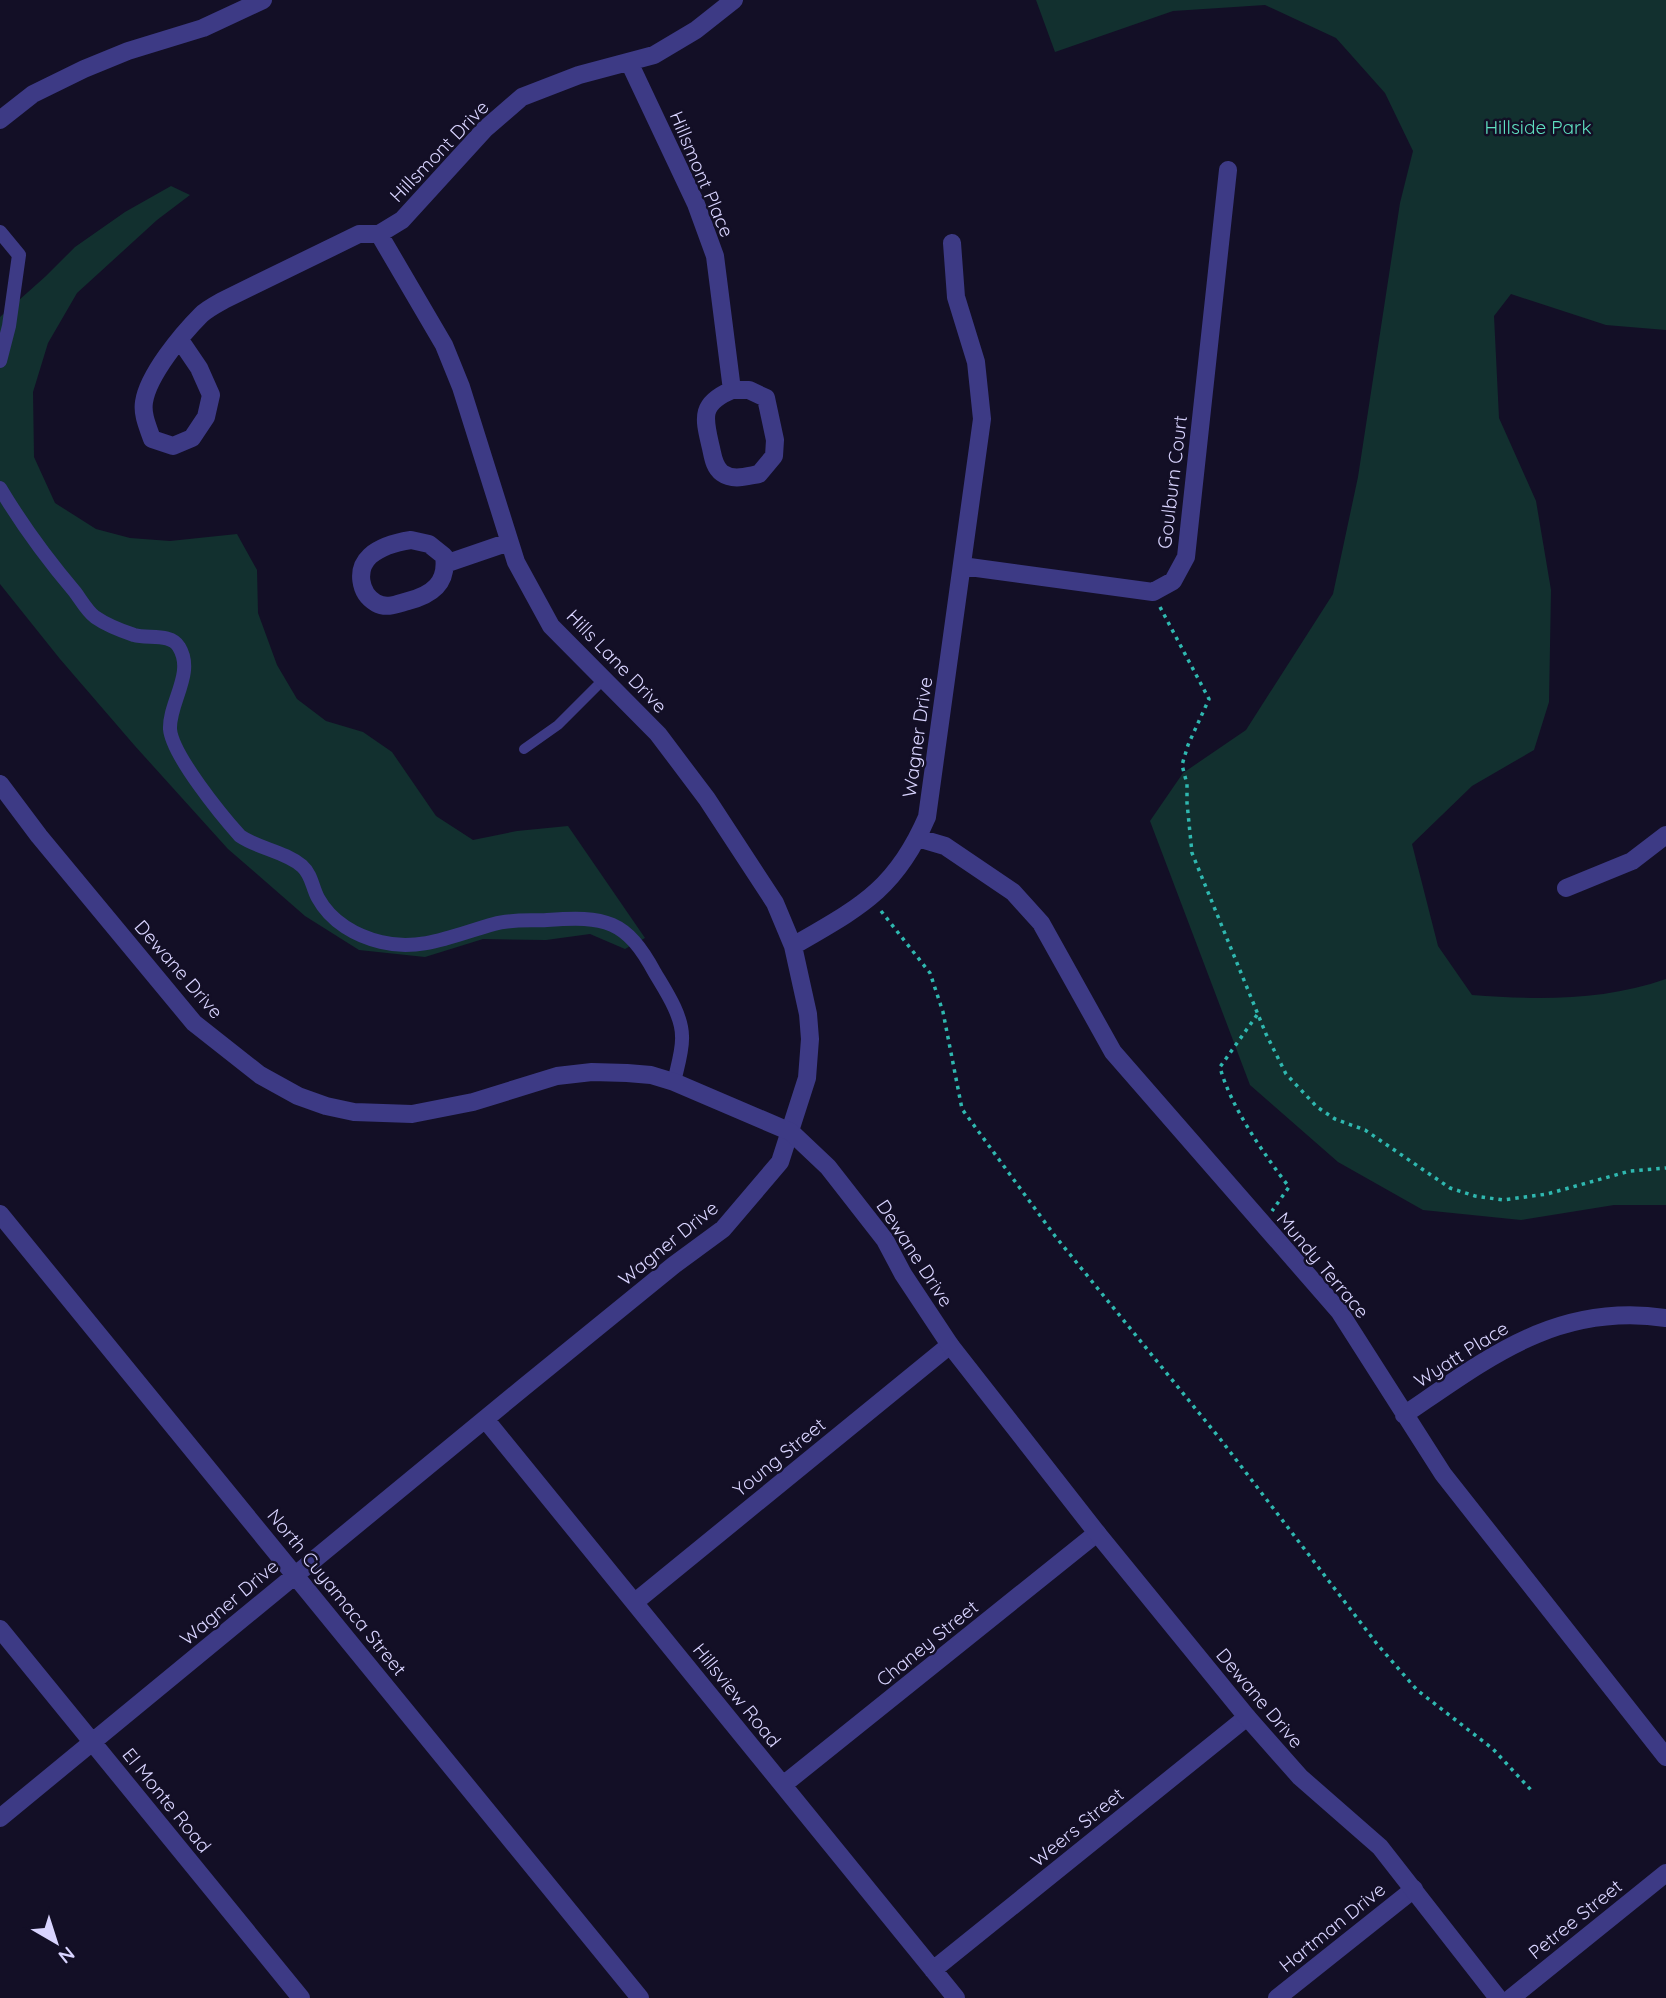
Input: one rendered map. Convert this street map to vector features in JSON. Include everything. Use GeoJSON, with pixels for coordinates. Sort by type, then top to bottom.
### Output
{"type":"FeatureCollection","features":[{"type":"Feature","properties":{"kind":"street"},"geometry":{"type":"LineString","coordinates":[[0,120],[33,94],[84,69],[128,51],[203,28],[263,0]]}},
{"type":"Feature","properties":{"kind":"street","name":"Hillsmont Drive"},"geometry":{"type":"LineString","coordinates":[[180,340],[199,368],[211,395],[206,417],[192,438],[173,446],[152,439],[144,415],[144,400],[152,379],[180,340],[203,313],[224,300],[359,234],[379,234],[402,220],[485,129],[522,97],[579,75],[654,55],[696,30],[734,0]]}},
{"type":"Feature","properties":{"kind":"street","name":"Hillsmont Place"},"geometry":{"type":"LineString","coordinates":[[629,62],[696,204],[715,256],[732,390]]}},
{"type":"Feature","properties":{"kind":"street","name":"Goulburn Court"},"geometry":{"type":"LineString","coordinates":[[1153,592],[1173,581],[1186,557],[1228,170]]}},
{"type":"Feature","properties":{"kind":"street"},"geometry":{"type":"LineString","coordinates":[[0,232],[19,255],[9,326],[0,361]]}},
{"type":"Feature","properties":{"kind":"street","name":"Hills Lane Drive"},"geometry":{"type":"LineString","coordinates":[[379,234],[444,345],[461,387],[516,562],[551,626],[658,734],[706,799],[775,902],[793,946]]}},
{"type":"Feature","properties":{"kind":"street","name":"Wagner Drive"},"geometry":{"type":"LineString","coordinates":[[0,1818],[674,1265],[723,1229],[780,1162],[807,1078],[810,1039],[808,1014],[793,946],[872,898],[897,872],[918,838],[927,817],[982,419],[976,362],[957,297],[952,243]]}},
{"type":"Feature","properties":{"kind":"street"},"geometry":{"type":"LineString","coordinates":[[732,390],[749,390],[766,398],[775,440],[774,456],[759,474],[734,478],[722,473],[715,464],[705,423],[707,410],[717,397],[732,390]]}},
{"type":"Feature","properties":{"kind":"street"},"geometry":{"type":"LineString","coordinates":[[0,488],[23,526],[95,617],[136,635],[168,639],[177,643],[183,654],[184,667],[171,719],[173,743],[196,779],[240,836],[301,865],[309,874],[324,908],[338,922],[349,931],[380,942],[398,946],[435,942],[499,923],[567,918],[607,920],[625,930],[653,968],[677,1017],[682,1035],[674,1082]]}},
{"type":"Feature","properties":{"kind":"street"},"geometry":{"type":"LineString","coordinates":[[402,541],[429,544],[443,556],[445,564],[442,580],[431,593],[391,606],[383,606],[370,599],[362,586],[362,570],[370,556],[402,541]]}},
{"type":"Feature","properties":{"kind":"street"},"geometry":{"type":"LineString","coordinates":[[445,564],[509,542]]}},
{"type":"Feature","properties":{"kind":"street"},"geometry":{"type":"LineString","coordinates":[[962,566],[1153,592]]}},
{"type":"Feature","properties":{"kind":"street","name":"Dewane Drive"},"geometry":{"type":"LineString","coordinates":[[0,784],[39,836],[194,1023],[260,1075],[298,1096],[347,1111],[402,1115],[452,1107],[569,1074],[627,1073],[651,1075],[674,1082],[791,1132],[828,1167],[885,1240],[903,1275],[950,1345],[1097,1533],[1247,1717],[1300,1777],[1380,1847],[1498,1998]]}},
{"type":"Feature","properties":{"kind":"street"},"geometry":{"type":"LineString","coordinates":[[1566,888],[1632,861],[1666,835]]}},
{"type":"Feature","properties":{"kind":"street","name":"Mundy Terrace"},"geometry":{"type":"LineString","coordinates":[[918,838],[945,846],[1013,892],[1041,923],[1113,1052],[1339,1311],[1443,1474],[1666,1757]]}},
{"type":"Feature","properties":{"kind":"street","name":"North Cuyamaca Street"},"geometry":{"type":"LineString","coordinates":[[0,1214],[640,1998]]}},
{"type":"Feature","properties":{"kind":"street","name":"Wyatt Place"},"geometry":{"type":"LineString","coordinates":[[1404,1415],[1493,1355],[1536,1333],[1607,1316],[1666,1318]]}},
{"type":"Feature","properties":{"kind":"street","name":"Young Street"},"geometry":{"type":"LineString","coordinates":[[635,1602],[950,1345]]}},
{"type":"Feature","properties":{"kind":"street","name":"Hillsview Road"},"geometry":{"type":"LineString","coordinates":[[485,1419],[956,1998]]}},
{"type":"Feature","properties":{"kind":"street","name":"Chaney Street"},"geometry":{"type":"LineString","coordinates":[[783,1785],[1097,1533]]}},
{"type":"Feature","properties":{"kind":"street","name":"El Monte Road"},"geometry":{"type":"LineString","coordinates":[[0,1629],[301,1998]]}},
{"type":"Feature","properties":{"kind":"street","name":"Weers Street"},"geometry":{"type":"LineString","coordinates":[[933,1970],[1247,1717]]}},
{"type":"Feature","properties":{"kind":"street","name":"Petree Street"},"geometry":{"type":"LineString","coordinates":[[1511,1998],[1666,1873]]}},
{"type":"Feature","properties":{"kind":"street","name":"Hartman Drive"},"geometry":{"type":"LineString","coordinates":[[1277,1998],[1414,1889]]}},
{"type":"Feature","properties":{"kind":"lane"},"geometry":{"type":"LineString","coordinates":[[524,749],[558,724],[604,679]]}},
{"type":"Feature","properties":{"kind":"path"},"geometry":{"type":"LineString","coordinates":[[1153,592],[1209,699],[1182,765],[1187,784],[1192,853],[1258,1014],[1286,1074],[1317,1107],[1335,1119],[1365,1130],[1450,1188],[1475,1196],[1503,1200],[1547,1194],[1630,1171],[1666,1168]]}},
{"type":"Feature","properties":{"kind":"path"},"geometry":{"type":"LineString","coordinates":[[872,898],[930,973],[943,1013],[962,1109],[1055,1236],[1221,1440],[1377,1644],[1417,1690],[1493,1749],[1531,1790]]}},
{"type":"Feature","properties":{"kind":"path"},"geometry":{"type":"LineString","coordinates":[[1258,1014],[1220,1067],[1224,1085],[1238,1110],[1269,1161],[1289,1187],[1263,1224]]}},
{"type":"Feature","properties":{"kind":"green space","name":"Hillside Park"},"geometry":{"type":"Polygon","coordinates":[[[1036,0],[1666,0],[1666,330],[1606,325],[1511,294],[1494,316],[1499,418],[1536,501],[1551,590],[1549,702],[1534,750],[1472,786],[1412,844],[1438,946],[1472,995],[1570,997],[1618,991],[1666,979],[1666,1205],[1614,1205],[1521,1220],[1423,1210],[1338,1162],[1250,1085],[1150,821],[1183,773],[1246,730],[1333,594],[1358,477],[1400,203],[1413,151],[1385,93],[1336,38],[1265,5],[1173,11],[1055,52],[1036,0]]]}},
{"type":"Feature","properties":{"kind":"green space"},"geometry":{"type":"Polygon","coordinates":[[[171,186],[190,195],[157,220],[77,293],[48,343],[33,392],[34,457],[55,503],[96,529],[130,538],[170,541],[237,534],[257,570],[258,613],[277,665],[297,699],[326,721],[363,732],[392,752],[436,816],[473,840],[517,831],[568,826],[645,938],[625,949],[590,934],[546,940],[483,939],[425,957],[359,950],[305,916],[228,849],[60,659],[0,584],[0,317],[75,247],[125,212],[171,186]]]}}]}
